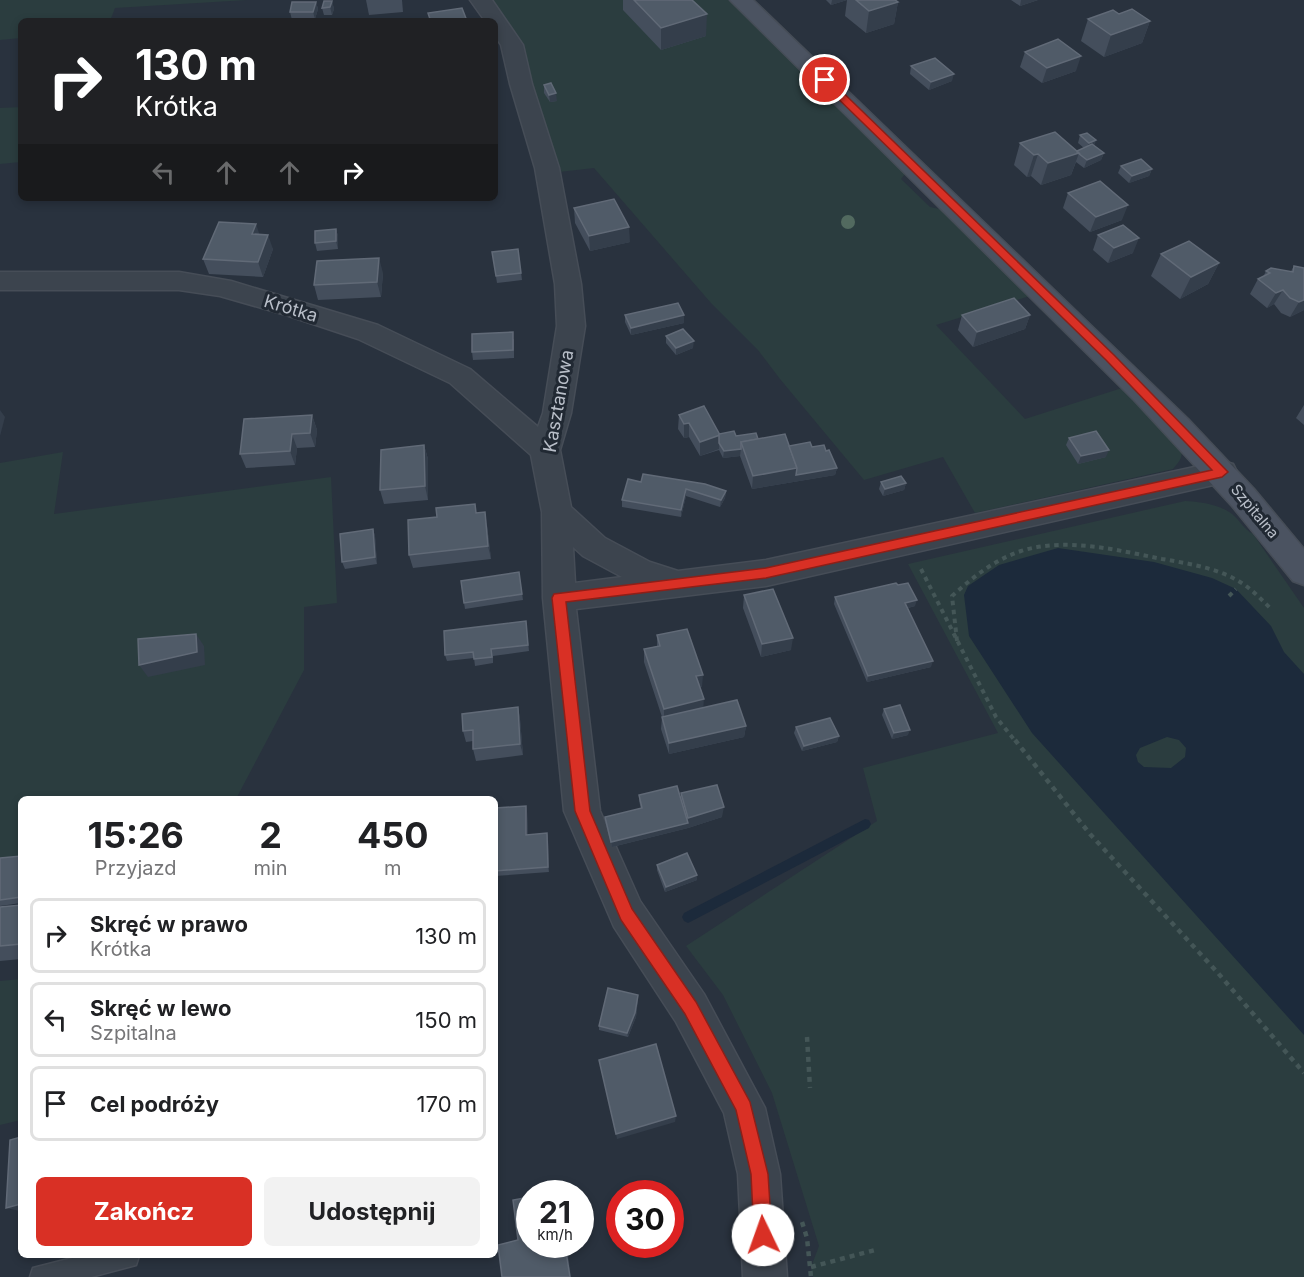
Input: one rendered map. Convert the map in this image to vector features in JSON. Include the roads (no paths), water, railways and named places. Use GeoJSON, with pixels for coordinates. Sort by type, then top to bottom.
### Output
{"type":"FeatureCollection","features":[{"type":"Feature","properties":{"kind":"main road","name":"Szpitalna"},"geometry":{"type":"LineString","coordinates":[[741,0],[1110,358],[1222,472],[1263,519],[1304,572]]}},
{"type":"Feature","properties":{"kind":"street","name":"Kasztanowa"},"geometry":{"type":"LineString","coordinates":[[481,0],[493,18]]}},
{"type":"Feature","properties":{"kind":"street","name":"Kasztanowa"},"geometry":{"type":"LineString","coordinates":[[498,25],[512,45],[521,84],[547,168],[568,284],[571,326],[557,413],[545,450],[557,512],[558,581],[582,811],[627,914],[690,1008],[744,1108],[759,1174],[765,1277]]}},
{"type":"Feature","properties":{"kind":"street","name":"Krótka"},"geometry":{"type":"LineString","coordinates":[[0,280],[179,282],[222,287],[295,309],[368,332],[460,376],[545,450]]}},
{"type":"Feature","properties":{"kind":"street"},"geometry":{"type":"LineString","coordinates":[[558,581],[678,584],[766,573],[1222,472]]}},
{"type":"Feature","properties":{"kind":"street"},"geometry":{"type":"LineString","coordinates":[[557,512],[594,547],[640,572],[678,584]]}},
{"type":"Feature","properties":{"kind":"street"},"geometry":{"type":"LineString","coordinates":[[558,581],[588,558],[616,559]]}},
{"type":"Feature","properties":{"kind":"lane"},"geometry":{"type":"LineString","coordinates":[[42,1277],[119,1258]]}},
{"type":"Feature","properties":{"kind":"water"},"geometry":{"type":"Polygon","coordinates":[[[1058,548],[1154,562],[1212,578],[1236,589],[1271,626],[1284,652],[1304,674],[1304,1035],[1032,733],[969,636],[964,595],[968,586],[999,565],[1058,548]],[[1167,737],[1140,748],[1136,755],[1138,762],[1144,767],[1171,768],[1185,757],[1186,748],[1179,740],[1167,737]]]}},
{"type":"Feature","properties":{"kind":"waterway"},"geometry":{"type":"LineString","coordinates":[[688,917],[865,824]]}}]}
